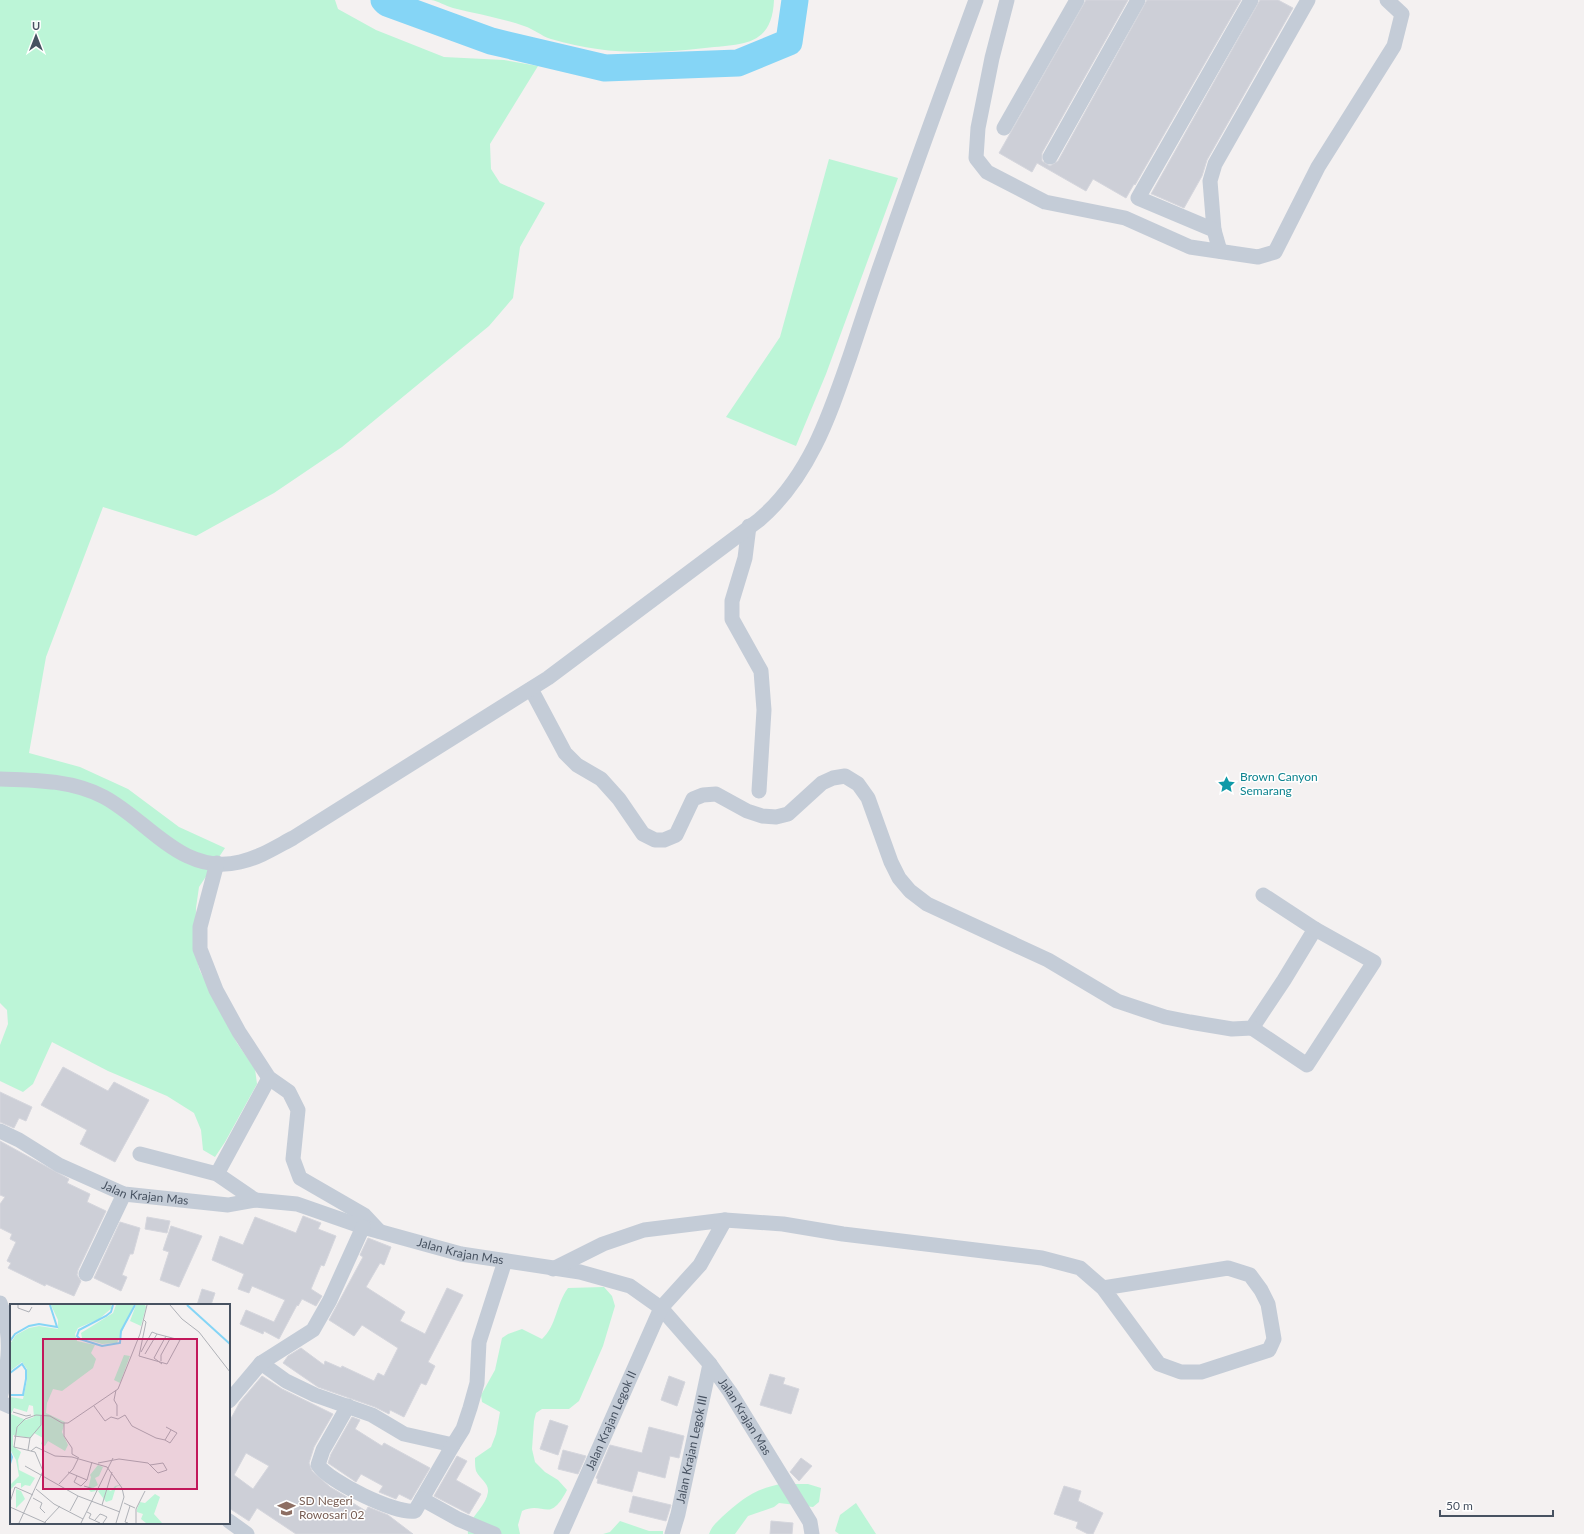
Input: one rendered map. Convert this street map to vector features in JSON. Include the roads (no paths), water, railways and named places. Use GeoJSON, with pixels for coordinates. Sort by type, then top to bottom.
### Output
{"type":"FeatureCollection","features":[{"type":"Feature","properties":{"kind":"street"},"geometry":{"type":"LineString","coordinates":[[0,779],[47,781],[76,787],[103,796],[134,817],[179,853],[199,862],[240,862],[260,856],[292,838],[548,678],[750,526],[774,506],[794,482],[813,450],[829,418],[885,254],[976,0]]}},
{"type":"Feature","properties":{"kind":"street"},"geometry":{"type":"LineString","coordinates":[[1007,0],[992,58],[978,128],[976,158],[987,172],[1044,202],[1125,218],[1190,247],[1258,257],[1275,252],[1318,167],[1394,46],[1402,14],[1387,0]]}},
{"type":"Feature","properties":{"kind":"street"},"geometry":{"type":"LineString","coordinates":[[1004,128],[1077,0]]}},
{"type":"Feature","properties":{"kind":"street"},"geometry":{"type":"LineString","coordinates":[[1050,157],[1138,0]]}},
{"type":"Feature","properties":{"kind":"street"},"geometry":{"type":"LineString","coordinates":[[1214,230],[1138,198],[1251,0]]}},
{"type":"Feature","properties":{"kind":"street"},"geometry":{"type":"LineString","coordinates":[[1220,251],[1214,230],[1210,181],[1215,164],[1308,0]]}},
{"type":"Feature","properties":{"kind":"street"},"geometry":{"type":"LineString","coordinates":[[750,526],[746,558],[732,601],[732,619],[761,671],[764,710],[759,791]]}},
{"type":"Feature","properties":{"kind":"street"},"geometry":{"type":"LineString","coordinates":[[531,689],[565,754],[577,765],[601,779],[619,799],[643,834],[655,840],[664,840],[676,835],[693,799],[704,795],[716,794],[747,811],[762,816],[776,817],[788,814],[822,783],[833,778],[845,776],[858,784],[868,798],[891,862],[899,878],[910,891],[927,904],[1048,960],[1117,1001],[1165,1017],[1219,1028],[1252,1028],[1307,1064],[1374,962],[1315,929],[1263,895]]}},
{"type":"Feature","properties":{"kind":"street"},"geometry":{"type":"LineString","coordinates":[[217,863],[200,927],[200,949],[216,990],[239,1032],[269,1078],[289,1092],[298,1110],[293,1159],[300,1178],[364,1215],[379,1231]]}},
{"type":"Feature","properties":{"kind":"street"},"geometry":{"type":"LineString","coordinates":[[1252,1028],[1284,980],[1315,929]]}},
{"type":"Feature","properties":{"kind":"street"},"geometry":{"type":"LineString","coordinates":[[217,1174],[269,1078]]}},
{"type":"Feature","properties":{"kind":"street","name":"Jalan Krajan Mas"},"geometry":{"type":"LineString","coordinates":[[0,1131],[19,1140],[59,1165],[124,1194],[228,1205],[255,1200],[296,1204],[363,1227],[461,1254],[580,1272],[630,1286],[662,1308],[710,1364],[730,1392],[810,1522],[812,1534]]}},
{"type":"Feature","properties":{"kind":"street"},"geometry":{"type":"LineString","coordinates":[[140,1154],[217,1174],[255,1200]]}},
{"type":"Feature","properties":{"kind":"street"},"geometry":{"type":"LineString","coordinates":[[86,1274],[124,1194]]}},
{"type":"Feature","properties":{"kind":"street"},"geometry":{"type":"LineString","coordinates":[[553,1269],[603,1244],[644,1230],[725,1220],[783,1224],[843,1234],[1042,1258],[1080,1268],[1103,1288],[1159,1364],[1181,1372],[1201,1372],[1256,1355],[1269,1350],[1274,1340],[1268,1304],[1261,1290],[1250,1275],[1228,1268],[1103,1288]]}},
{"type":"Feature","properties":{"kind":"street","name":"Jalan Krajan Legok II"},"geometry":{"type":"LineString","coordinates":[[561,1534],[662,1308],[700,1265],[725,1220]]}},
{"type":"Feature","properties":{"kind":"street"},"geometry":{"type":"LineString","coordinates":[[230,1401],[261,1363],[313,1330],[330,1300],[363,1227]]}},
{"type":"Feature","properties":{"kind":"street"},"geometry":{"type":"LineString","coordinates":[[348,1406],[323,1450],[318,1462],[319,1467],[360,1494],[394,1508],[415,1511],[463,1429],[477,1383],[479,1342],[505,1261]]}},
{"type":"Feature","properties":{"kind":"street"},"geometry":{"type":"LineString","coordinates":[[0,1303],[3,1311],[9,1349],[7,1374],[0,1398]]}},
{"type":"Feature","properties":{"kind":"street"},"geometry":{"type":"LineString","coordinates":[[261,1363],[286,1381],[315,1395],[372,1415],[404,1434],[453,1444]]}},
{"type":"Feature","properties":{"kind":"street","name":"Jalan Krajan Legok III"},"geometry":{"type":"LineString","coordinates":[[672,1534],[678,1514],[710,1364]]}},
{"type":"Feature","properties":{"kind":"street"},"geometry":{"type":"LineString","coordinates":[[0,1402],[10,1407]]}},
{"type":"Feature","properties":{"kind":"street"},"geometry":{"type":"LineString","coordinates":[[422,1499],[458,1519],[494,1534]]}},
{"type":"Feature","properties":{"kind":"street"},"geometry":{"type":"LineString","coordinates":[[230,1522],[247,1534]]}},
{"type":"Feature","properties":{"kind":"waterway"},"geometry":{"type":"LineString","coordinates":[[384,0],[387,3],[491,41],[605,68],[738,63],[789,42],[795,0]]}},
{"type":"Feature","properties":{"kind":"place","name":"Brown Canyon Semarang"},"geometry":{"type":"Point","coordinates":[1227,784]}},
{"type":"Feature","properties":{"kind":"place","name":"SD Negeri Rowosari 02"},"geometry":{"type":"Point","coordinates":[286,1508]}}]}
